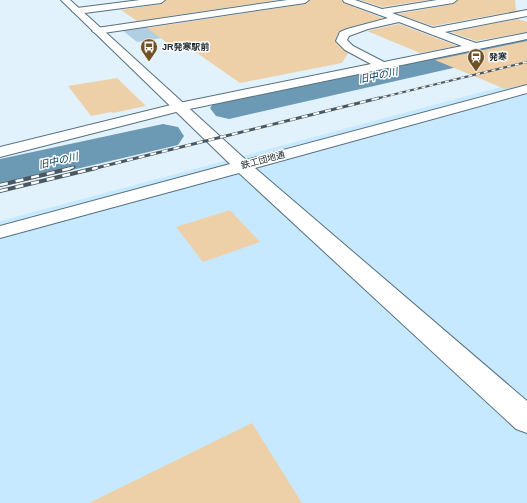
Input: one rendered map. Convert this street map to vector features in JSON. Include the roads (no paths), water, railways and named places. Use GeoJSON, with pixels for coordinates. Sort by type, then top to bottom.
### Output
{"type":"FeatureCollection","features":[{"type":"Feature","properties":{"kind":"street"},"geometry":{"type":"LineString","coordinates":[[71,5],[161,0]]}},
{"type":"Feature","properties":{"kind":"street"},"geometry":{"type":"LineString","coordinates":[[97,30],[305,0]]}},
{"type":"Feature","properties":{"kind":"street"},"geometry":{"type":"LineString","coordinates":[[347,0],[476,47]]}},
{"type":"Feature","properties":{"kind":"street"},"geometry":{"type":"LineString","coordinates":[[382,12],[453,0]]}},
{"type":"Feature","properties":{"kind":"street"},"geometry":{"type":"LineString","coordinates":[[71,5],[242,166],[527,420]]}},
{"type":"Feature","properties":{"kind":"street"},"geometry":{"type":"LineString","coordinates":[[433,31],[527,13]]}},
{"type":"Feature","properties":{"kind":"street"},"geometry":{"type":"LineString","coordinates":[[383,66],[349,48],[341,41],[344,34],[353,30],[364,26],[401,19]]}},
{"type":"Feature","properties":{"kind":"street"},"geometry":{"type":"LineString","coordinates":[[0,152],[179,107],[527,36]]}},
{"type":"Feature","properties":{"kind":"street","name":"鉄工団地通"},"geometry":{"type":"LineString","coordinates":[[0,232],[527,89]]}},
{"type":"Feature","properties":{"kind":"waterway","name":"旧中の川"},"geometry":{"type":"LineString","coordinates":[[229,108],[527,42]]}},
{"type":"Feature","properties":{"kind":"waterway","name":"旧中の川"},"geometry":{"type":"LineString","coordinates":[[0,173],[163,136]]}},
{"type":"Feature","properties":{"kind":"railway"},"geometry":{"type":"LineString","coordinates":[[375,99],[527,62]]}},
{"type":"Feature","properties":{"kind":"railway"},"geometry":{"type":"LineString","coordinates":[[92,169],[379,98]]}},
{"type":"Feature","properties":{"kind":"railway"},"geometry":{"type":"LineString","coordinates":[[69,169],[74,167]]}},
{"type":"Feature","properties":{"kind":"railway"},"geometry":{"type":"LineString","coordinates":[[0,191],[96,168]]}},
{"type":"Feature","properties":{"kind":"railway"},"geometry":{"type":"LineString","coordinates":[[0,185],[69,169]]}},
{"type":"Feature","properties":{"kind":"place","name":"JR発寒駅前"},"geometry":{"type":"Point","coordinates":[149,62]}},
{"type":"Feature","properties":{"kind":"place","name":"発寒"},"geometry":{"type":"Point","coordinates":[476,72]}}]}
